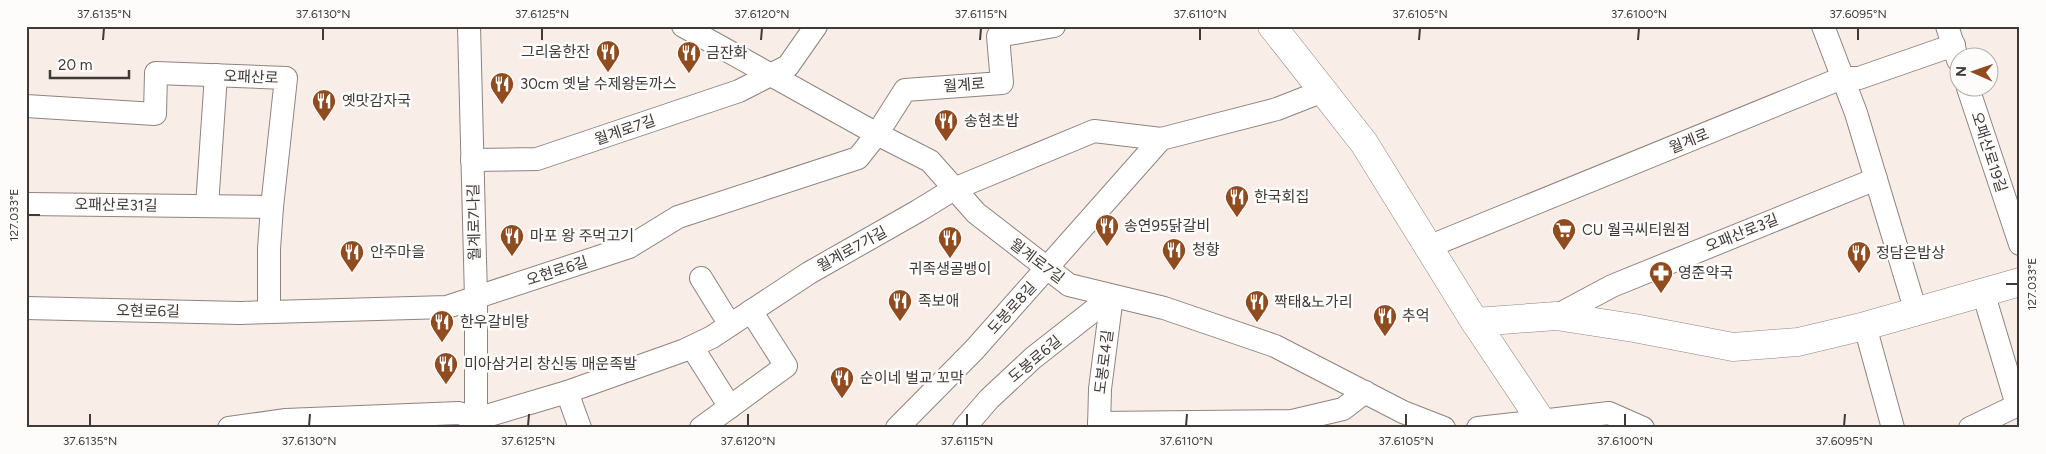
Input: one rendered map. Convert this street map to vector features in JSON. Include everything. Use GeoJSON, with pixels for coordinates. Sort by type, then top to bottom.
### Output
{"type":"FeatureCollection","features":[{"type":"Feature","properties":{"kind":"street","name":"월계로7나길"},"geometry":{"type":"LineString","coordinates":[[469,26],[476,298],[476,423]]}},
{"type":"Feature","properties":{"kind":"street","name":"월계로7길"},"geometry":{"type":"LineString","coordinates":[[683,26],[877,134],[930,161],[976,213],[1069,285],[1164,308],[1275,346],[1403,412],[1444,428]]}},
{"type":"Feature","properties":{"kind":"street","name":"월계로7길"},"geometry":{"type":"LineString","coordinates":[[472,160],[537,159],[739,91],[772,76],[788,66],[816,26]]}},
{"type":"Feature","properties":{"kind":"street","name":"월계로"},"geometry":{"type":"LineString","coordinates":[[877,134],[905,90],[1002,83],[998,36],[1054,26]]}},
{"type":"Feature","properties":{"kind":"street"},"geometry":{"type":"LineString","coordinates":[[1272,26],[1364,143],[1428,247],[1543,424]]}},
{"type":"Feature","properties":{"kind":"street"},"geometry":{"type":"LineString","coordinates":[[1823,26],[1856,113],[1916,312]]}},
{"type":"Feature","properties":{"kind":"street","name":"월계로"},"geometry":{"type":"LineString","coordinates":[[1428,247],[1842,78],[1859,78],[1953,44]]}},
{"type":"Feature","properties":{"kind":"street","name":"오패산로"},"geometry":{"type":"LineString","coordinates":[[26,106],[155,114],[156,73],[286,78],[272,207]]}},
{"type":"Feature","properties":{"kind":"street"},"geometry":{"type":"LineString","coordinates":[[207,206],[216,75]]}},
{"type":"Feature","properties":{"kind":"street"},"geometry":{"type":"LineString","coordinates":[[954,189],[1094,131],[1161,139],[1277,109],[1323,91]]}},
{"type":"Feature","properties":{"kind":"street","name":"오패산로19길"},"geometry":{"type":"LineString","coordinates":[[1971,98],[2020,244]]}},
{"type":"Feature","properties":{"kind":"street","name":"오현로6길"},"geometry":{"type":"LineString","coordinates":[[26,308],[240,313],[447,307],[629,247],[678,217],[858,158],[877,134]]}},
{"type":"Feature","properties":{"kind":"street","name":"도봉로8길"},"geometry":{"type":"LineString","coordinates":[[898,428],[975,350],[1161,139]]}},
{"type":"Feature","properties":{"kind":"street","name":"오패산로3길"},"geometry":{"type":"LineString","coordinates":[[1556,316],[1612,286],[1876,179]]}},
{"type":"Feature","properties":{"kind":"street","name":"월계로7가길"},"geometry":{"type":"LineString","coordinates":[[476,423],[692,347],[712,337],[809,273],[954,189]]}},
{"type":"Feature","properties":{"kind":"street","name":"오패산로31길"},"geometry":{"type":"LineString","coordinates":[[26,204],[272,207]]}},
{"type":"Feature","properties":{"kind":"street"},"geometry":{"type":"LineString","coordinates":[[269,312],[269,250],[272,207]]}},
{"type":"Feature","properties":{"kind":"street"},"geometry":{"type":"LineString","coordinates":[[701,278],[730,325]]}},
{"type":"Feature","properties":{"kind":"street","name":"오패산로3길"},"geometry":{"type":"LineString","coordinates":[[1476,322],[1556,316],[1634,328],[1733,347],[1798,342],[1865,326],[2020,282]]}},
{"type":"Feature","properties":{"kind":"street"},"geometry":{"type":"LineString","coordinates":[[1970,428],[2018,404],[1984,292]]}},
{"type":"Feature","properties":{"kind":"street","name":"도봉로4길"},"geometry":{"type":"LineString","coordinates":[[1099,426],[1100,389],[1112,296]]}},
{"type":"Feature","properties":{"kind":"street","name":"도봉로6길"},"geometry":{"type":"LineString","coordinates":[[964,428],[989,399],[1033,358],[1112,296]]}},
{"type":"Feature","properties":{"kind":"street"},"geometry":{"type":"LineString","coordinates":[[701,428],[786,366],[751,311]]}},
{"type":"Feature","properties":{"kind":"street"},"geometry":{"type":"LineString","coordinates":[[1865,326],[1893,428]]}},
{"type":"Feature","properties":{"kind":"street"},"geometry":{"type":"LineString","coordinates":[[692,347],[730,407]]}},
{"type":"Feature","properties":{"kind":"street"},"geometry":{"type":"LineString","coordinates":[[567,392],[580,428]]}},
{"type":"Feature","properties":{"kind":"street"},"geometry":{"type":"LineString","coordinates":[[1099,426],[1292,420],[1344,409],[1365,392]]}},
{"type":"Feature","properties":{"kind":"street"},"geometry":{"type":"LineString","coordinates":[[229,428],[286,420],[339,423],[459,413],[476,423]]}},
{"type":"Feature","properties":{"kind":"street"},"geometry":{"type":"LineString","coordinates":[[1478,428],[1543,424],[1609,413],[1643,428]]}},
{"type":"Feature","properties":{"kind":"place","name":"그리움한잔"},"geometry":{"type":"Point","coordinates":[608,73]}},
{"type":"Feature","properties":{"kind":"place","name":"금잔화"},"geometry":{"type":"Point","coordinates":[689,74]}},
{"type":"Feature","properties":{"kind":"place","name":"30cm 옛날 수제왕돈까스"},"geometry":{"type":"Point","coordinates":[502,105]}},
{"type":"Feature","properties":{"kind":"place","name":"옛맛감자국"},"geometry":{"type":"Point","coordinates":[324,122]}},
{"type":"Feature","properties":{"kind":"place","name":"송현초밥"},"geometry":{"type":"Point","coordinates":[946,142]}},
{"type":"Feature","properties":{"kind":"place","name":"한국회집"},"geometry":{"type":"Point","coordinates":[1237,218]}},
{"type":"Feature","properties":{"kind":"place","name":"송연95닭갈비"},"geometry":{"type":"Point","coordinates":[1107,247]}},
{"type":"Feature","properties":{"kind":"place","name":"CU 월곡씨티원점"},"geometry":{"type":"Point","coordinates":[1564,251]}},
{"type":"Feature","properties":{"kind":"place","name":"마포 왕 주먹고기"},"geometry":{"type":"Point","coordinates":[512,257]}},
{"type":"Feature","properties":{"kind":"place","name":"귀족생골뱅이"},"geometry":{"type":"Point","coordinates":[950,259]}},
{"type":"Feature","properties":{"kind":"place","name":"청향"},"geometry":{"type":"Point","coordinates":[1174,271]}},
{"type":"Feature","properties":{"kind":"place","name":"안주마을"},"geometry":{"type":"Point","coordinates":[352,273]}},
{"type":"Feature","properties":{"kind":"place","name":"정담은밥상"},"geometry":{"type":"Point","coordinates":[1859,274]}},
{"type":"Feature","properties":{"kind":"place","name":"영준약국"},"geometry":{"type":"Point","coordinates":[1661,294]}},
{"type":"Feature","properties":{"kind":"place","name":"족보애"},"geometry":{"type":"Point","coordinates":[900,322]}},
{"type":"Feature","properties":{"kind":"place","name":"짝태&노가리"},"geometry":{"type":"Point","coordinates":[1257,323]}},
{"type":"Feature","properties":{"kind":"place","name":"추억"},"geometry":{"type":"Point","coordinates":[1385,337]}},
{"type":"Feature","properties":{"kind":"place","name":"한우갈비탕"},"geometry":{"type":"Point","coordinates":[442,343]}},
{"type":"Feature","properties":{"kind":"place","name":"미아삼거리 창신동 매운족발"},"geometry":{"type":"Point","coordinates":[446,385]}},
{"type":"Feature","properties":{"kind":"place","name":"순이네 벌교 꼬막"},"geometry":{"type":"Point","coordinates":[842,399]}}]}
